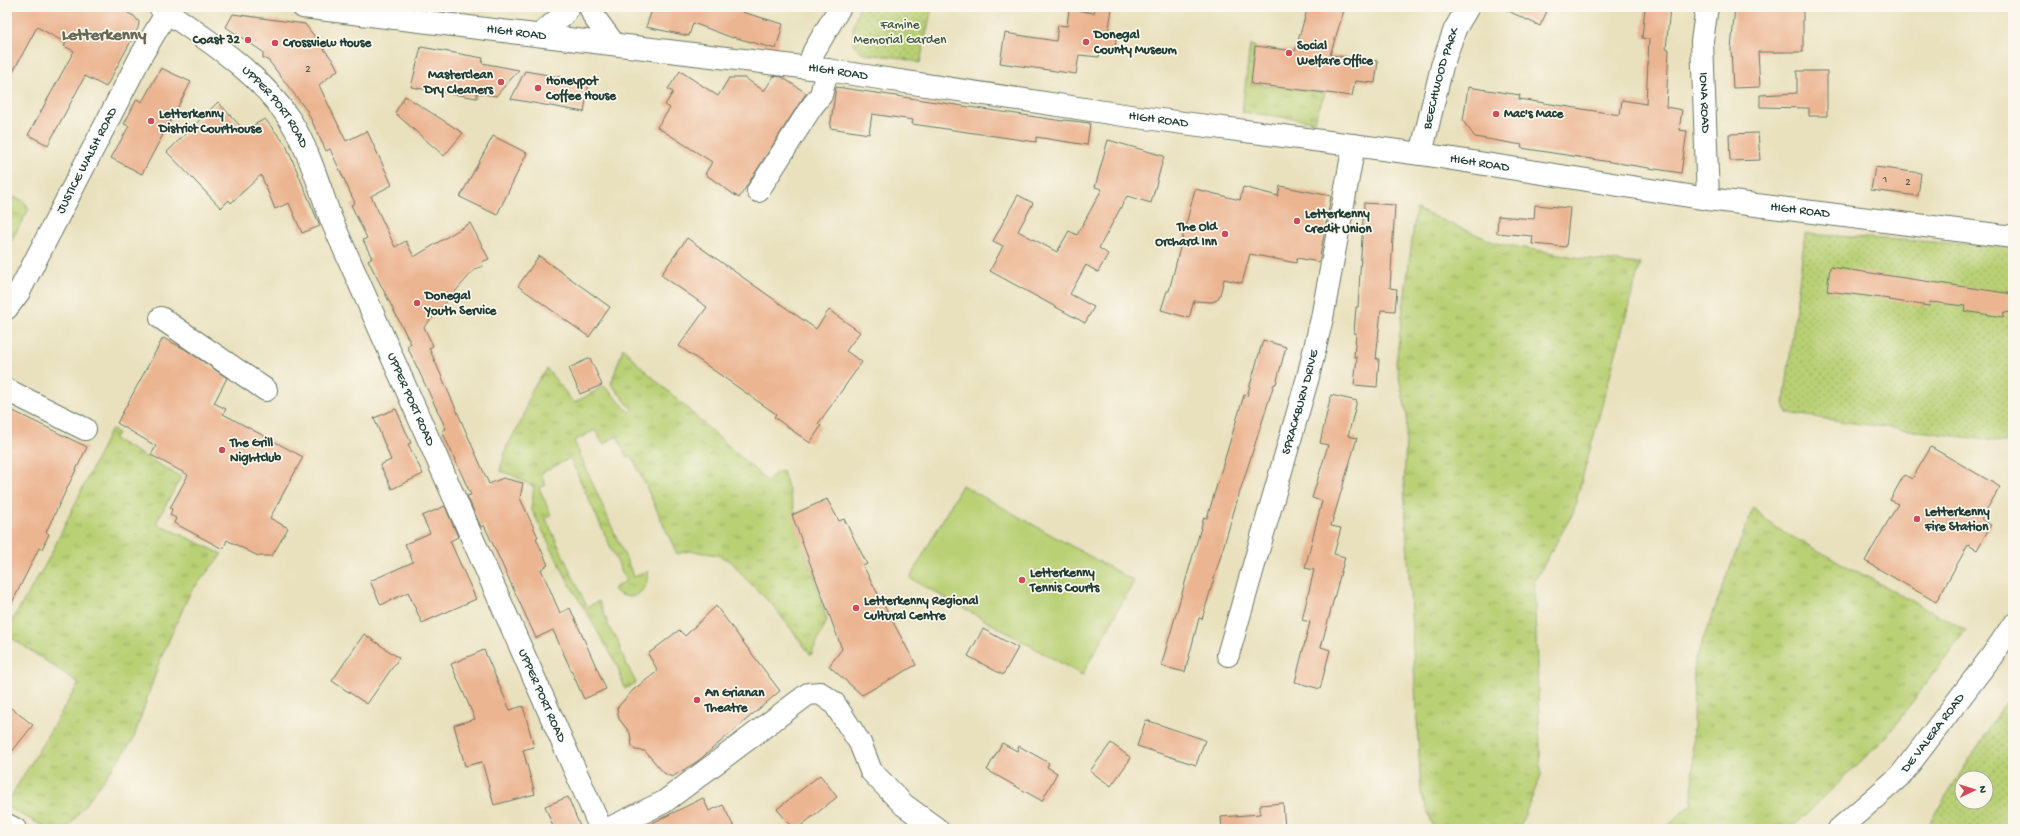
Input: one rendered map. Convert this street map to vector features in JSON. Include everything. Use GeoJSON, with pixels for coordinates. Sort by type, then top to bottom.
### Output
{"type":"FeatureCollection","features":[{"type":"Feature","properties":{"kind":"street","name":"HIGH ROAD"},"geometry":{"type":"LineString","coordinates":[[303,7],[334,9],[817,68],[1130,116],[1421,154],[1708,199],[2013,237]]}},
{"type":"Feature","properties":{"kind":"street"},"geometry":{"type":"LineString","coordinates":[[540,35],[564,14],[569,7]]}},
{"type":"Feature","properties":{"kind":"street"},"geometry":{"type":"LineString","coordinates":[[590,7],[594,17],[614,44]]}},
{"type":"Feature","properties":{"kind":"street"},"geometry":{"type":"LineString","coordinates":[[758,191],[821,95],[814,51],[840,7]]}},
{"type":"Feature","properties":{"kind":"street","name":"BEECHWOOD PARK"},"geometry":{"type":"LineString","coordinates":[[1421,154],[1442,66],[1455,29],[1468,7]]}},
{"type":"Feature","properties":{"kind":"street","name":"IONA ROAD"},"geometry":{"type":"LineString","coordinates":[[1707,7],[1702,41],[1708,199]]}},
{"type":"Feature","properties":{"kind":"street","name":"JUSTICE WALSH ROAD"},"geometry":{"type":"LineString","coordinates":[[7,308],[19,292],[141,56],[168,9]]}},
{"type":"Feature","properties":{"kind":"street","name":"UPPER PORT ROAD"},"geometry":{"type":"LineString","coordinates":[[168,9],[247,72],[274,100],[290,121],[310,161],[334,226],[600,829]]}},
{"type":"Feature","properties":{"kind":"street","name":"SPRACKBURN DRIVE"},"geometry":{"type":"LineString","coordinates":[[1228,655],[1308,377],[1322,318],[1354,145]]}},
{"type":"Feature","properties":{"kind":"street"},"geometry":{"type":"LineString","coordinates":[[161,318],[266,390]]}},
{"type":"Feature","properties":{"kind":"street"},"geometry":{"type":"LineString","coordinates":[[7,390],[85,429]]}},
{"type":"Feature","properties":{"kind":"street","name":"DE VALERA ROAD"},"geometry":{"type":"LineString","coordinates":[[1840,829],[1901,775],[1991,658],[2013,625]]}},
{"type":"Feature","properties":{"kind":"street"},"geometry":{"type":"LineString","coordinates":[[608,829],[664,802],[808,694],[820,693],[834,703],[843,716],[860,743],[871,770],[904,805],[937,829]]}},
{"type":"Feature","properties":{"kind":"street"},"geometry":{"type":"LineString","coordinates":[[7,825],[14,829]]}},
{"type":"Feature","properties":{"kind":"green space","name":"Famine Memorial Garden"},"geometry":{"type":"Polygon","coordinates":[[[859,7],[932,7],[920,63],[895,57],[864,54],[853,44],[853,28],[859,7]]]}},
{"type":"Feature","properties":{"kind":"green space"},"geometry":{"type":"Polygon","coordinates":[[[1250,45],[1255,46],[1251,84],[1325,93],[1314,121],[1242,112],[1250,45]]]}},
{"type":"Feature","properties":{"kind":"green space"},"geometry":{"type":"Polygon","coordinates":[[[8,193],[12,198],[22,200],[29,209],[7,248],[8,193]]]}},
{"type":"Feature","properties":{"kind":"green space"},"geometry":{"type":"Polygon","coordinates":[[[1416,209],[1496,243],[1581,258],[1640,264],[1573,513],[1534,582],[1541,775],[1519,829],[1434,829],[1421,793],[1404,486],[1407,416],[1396,363],[1416,209]]]}},
{"type":"Feature","properties":{"kind":"green space"},"geometry":{"type":"Polygon","coordinates":[[[1805,234],[2013,247],[2012,443],[1787,413],[1784,403],[1805,234]]]}},
{"type":"Feature","properties":{"kind":"green space"},"geometry":{"type":"Polygon","coordinates":[[[623,348],[638,364],[767,481],[775,473],[783,471],[827,620],[811,655],[774,607],[744,577],[732,562],[718,555],[699,552],[689,551],[677,554],[632,456],[627,458],[617,436],[603,444],[595,430],[574,441],[634,577],[648,571],[647,579],[642,591],[632,597],[620,594],[613,589],[626,581],[570,458],[540,474],[546,485],[539,488],[551,515],[546,519],[587,607],[599,601],[612,634],[616,636],[624,659],[636,683],[625,689],[617,665],[567,579],[531,508],[534,487],[512,475],[500,471],[507,446],[523,418],[532,389],[547,369],[574,403],[604,386],[630,413],[632,409],[611,384],[623,348]]]}},
{"type":"Feature","properties":{"kind":"green space"},"geometry":{"type":"Polygon","coordinates":[[[111,429],[118,433],[114,439],[181,477],[156,523],[222,554],[190,593],[160,660],[133,740],[67,829],[49,829],[7,807],[7,803],[79,683],[7,635],[7,629],[48,560],[111,429]]]}},
{"type":"Feature","properties":{"kind":"green space","name":"Letterkenny Tennis Courts"},"geometry":{"type":"Polygon","coordinates":[[[962,485],[1134,581],[1082,675],[910,578],[962,485]]]}},
{"type":"Feature","properties":{"kind":"green space"},"geometry":{"type":"Polygon","coordinates":[[[1753,508],[1776,528],[1966,630],[1886,737],[1796,824],[1788,829],[1663,829],[1692,804],[1694,663],[1753,508]]]}},
{"type":"Feature","properties":{"kind":"green space"},"geometry":{"type":"Polygon","coordinates":[[[2013,691],[2013,829],[1925,829],[1954,784],[1954,810],[1994,810],[1994,770],[1963,770],[2013,691]]]}},
{"type":"Feature","properties":{"kind":"building"},"geometry":{"type":"Polygon","coordinates":[[[7,7],[116,7],[134,16],[139,22],[138,28],[106,87],[85,76],[48,145],[28,135],[74,51],[64,46],[66,43],[37,27],[7,83],[7,7]]]}},
{"type":"Feature","properties":{"kind":"building"},"geometry":{"type":"Polygon","coordinates":[[[653,7],[744,7],[742,12],[783,24],[776,49],[733,38],[693,23],[689,36],[646,27],[653,7]]]}},
{"type":"Feature","properties":{"kind":"building","name":"Donegal County Museum"},"geometry":{"type":"Polygon","coordinates":[[[1095,7],[1112,9],[1108,33],[1117,35],[1114,52],[1100,49],[1099,57],[1079,55],[1076,74],[1000,63],[1005,33],[1056,41],[1058,25],[1067,26],[1069,9],[1094,13],[1095,7]]]}},
{"type":"Feature","properties":{"kind":"building","name":"Social Welfare Office"},"geometry":{"type":"Polygon","coordinates":[[[1308,7],[1345,7],[1330,55],[1378,61],[1375,83],[1355,81],[1352,96],[1251,84],[1255,46],[1295,51],[1308,7]]]}},
{"type":"Feature","properties":{"kind":"building"},"geometry":{"type":"Polygon","coordinates":[[[1500,7],[1549,7],[1540,26],[1500,7]]]}},
{"type":"Feature","properties":{"kind":"building"},"geometry":{"type":"Polygon","coordinates":[[[1645,7],[1670,7],[1666,49],[1669,49],[1666,107],[1682,110],[1679,130],[1687,131],[1681,173],[1521,148],[1522,145],[1475,137],[1463,121],[1468,87],[1520,95],[1519,99],[1620,115],[1622,100],[1646,104],[1649,39],[1642,38],[1645,7]]]}},
{"type":"Feature","properties":{"kind":"building"},"geometry":{"type":"Polygon","coordinates":[[[1735,7],[1803,7],[1803,52],[1758,52],[1760,87],[1733,88],[1731,49],[1735,7]]]}},
{"type":"Feature","properties":{"kind":"building"},"geometry":{"type":"Polygon","coordinates":[[[233,14],[305,24],[334,62],[338,70],[319,85],[346,141],[367,131],[392,185],[371,196],[395,247],[406,241],[414,257],[470,223],[489,259],[482,262],[483,266],[475,269],[424,327],[433,346],[429,348],[489,484],[503,478],[523,483],[520,498],[538,537],[536,538],[548,565],[541,569],[560,613],[570,608],[606,689],[584,699],[553,630],[536,638],[484,525],[481,527],[467,496],[471,495],[442,431],[446,429],[407,346],[411,344],[368,260],[372,258],[363,240],[367,238],[351,205],[355,203],[330,149],[326,151],[307,111],[269,61],[263,58],[263,52],[226,27],[233,14]]]}},
{"type":"Feature","properties":{"kind":"building"},"geometry":{"type":"Polygon","coordinates":[[[421,47],[483,58],[482,63],[519,70],[496,96],[477,93],[477,98],[411,87],[421,47]]]}},
{"type":"Feature","properties":{"kind":"building","name":"Letterkenny District Courthouse"},"geometry":{"type":"Polygon","coordinates":[[[161,68],[191,82],[142,174],[111,158],[129,126],[124,124],[137,99],[142,102],[161,68]]]}},
{"type":"Feature","properties":{"kind":"building","name":"Honeypot Coffee House"},"geometry":{"type":"Polygon","coordinates":[[[525,71],[589,82],[584,112],[511,99],[525,71]]]}},
{"type":"Feature","properties":{"kind":"building"},"geometry":{"type":"Polygon","coordinates":[[[680,71],[718,96],[729,78],[745,78],[764,91],[774,76],[782,77],[806,93],[739,198],[705,174],[712,162],[657,127],[670,108],[665,105],[673,92],[668,89],[680,71]]]}},
{"type":"Feature","properties":{"kind":"building"},"geometry":{"type":"Polygon","coordinates":[[[1797,71],[1827,71],[1827,116],[1809,116],[1809,108],[1760,107],[1760,95],[1797,93],[1797,71]]]}},
{"type":"Feature","properties":{"kind":"building"},"geometry":{"type":"Polygon","coordinates":[[[836,87],[1063,121],[1090,123],[1087,145],[1036,137],[1036,142],[912,124],[913,120],[872,114],[869,134],[830,128],[836,87]]]}},
{"type":"Feature","properties":{"kind":"building"},"geometry":{"type":"Polygon","coordinates":[[[405,96],[463,133],[444,156],[395,113],[405,96]]]}},
{"type":"Feature","properties":{"kind":"building"},"geometry":{"type":"Polygon","coordinates":[[[218,102],[244,130],[265,119],[286,145],[320,226],[302,233],[289,203],[275,209],[261,175],[231,203],[229,200],[221,208],[167,152],[218,102]]]}},
{"type":"Feature","properties":{"kind":"building"},"geometry":{"type":"Polygon","coordinates":[[[1758,133],[1760,160],[1730,161],[1729,134],[1758,133]]]}},
{"type":"Feature","properties":{"kind":"building"},"geometry":{"type":"Polygon","coordinates":[[[493,136],[527,153],[497,215],[460,197],[493,136]]]}},
{"type":"Feature","properties":{"kind":"building"},"geometry":{"type":"Polygon","coordinates":[[[1108,140],[1164,156],[1151,203],[1127,196],[1099,248],[1108,254],[1098,272],[1086,265],[1070,294],[1094,307],[1085,323],[990,271],[1003,246],[993,241],[1018,195],[1033,203],[1018,231],[1057,252],[1069,231],[1077,235],[1102,189],[1095,187],[1108,140]]]}},
{"type":"Feature","properties":{"kind":"building"},"geometry":{"type":"Polygon","coordinates":[[[1875,167],[1921,173],[1918,196],[1871,190],[1875,167]]]}},
{"type":"Feature","properties":{"kind":"building"},"geometry":{"type":"Polygon","coordinates":[[[1280,186],[1331,196],[1319,262],[1297,258],[1296,263],[1250,254],[1242,283],[1224,279],[1220,295],[1217,300],[1212,302],[1194,301],[1189,318],[1161,310],[1167,291],[1169,291],[1195,189],[1240,200],[1243,187],[1278,196],[1280,186]]]}},
{"type":"Feature","properties":{"kind":"building"},"geometry":{"type":"Polygon","coordinates":[[[1364,203],[1395,205],[1390,288],[1397,289],[1395,311],[1381,310],[1376,359],[1379,359],[1377,387],[1354,385],[1357,357],[1354,357],[1356,333],[1354,333],[1356,307],[1358,307],[1364,203]]]}},
{"type":"Feature","properties":{"kind":"building"},"geometry":{"type":"Polygon","coordinates":[[[1535,205],[1570,208],[1566,247],[1532,244],[1533,236],[1497,233],[1498,216],[1534,219],[1535,205]]]}},
{"type":"Feature","properties":{"kind":"building"},"geometry":{"type":"Polygon","coordinates":[[[687,238],[816,329],[829,310],[860,332],[846,351],[862,362],[818,424],[821,426],[810,443],[774,417],[776,414],[679,346],[707,307],[661,275],[687,238]]]}},
{"type":"Feature","properties":{"kind":"building"},"geometry":{"type":"Polygon","coordinates":[[[539,256],[610,307],[589,337],[518,286],[539,256]]]}},
{"type":"Feature","properties":{"kind":"building"},"geometry":{"type":"Polygon","coordinates":[[[1830,267],[2013,294],[2013,313],[2004,312],[2003,317],[1964,311],[1965,306],[1930,302],[1929,306],[1889,300],[1890,299],[1827,291],[1830,267]]]}},
{"type":"Feature","properties":{"kind":"building","name":"The Grill Nightclub"},"geometry":{"type":"Polygon","coordinates":[[[163,338],[185,349],[227,378],[214,403],[226,409],[223,414],[303,457],[270,518],[288,528],[272,556],[258,556],[227,540],[223,549],[174,523],[176,518],[170,515],[172,509],[170,508],[188,475],[151,455],[156,446],[117,423],[163,338]]]}},
{"type":"Feature","properties":{"kind":"building"},"geometry":{"type":"Polygon","coordinates":[[[1263,340],[1286,347],[1276,384],[1274,384],[1237,501],[1202,619],[1199,618],[1185,672],[1161,666],[1204,517],[1207,518],[1244,395],[1247,396],[1263,340]]]}},
{"type":"Feature","properties":{"kind":"building"},"geometry":{"type":"Polygon","coordinates":[[[590,358],[602,385],[580,394],[569,368],[590,358]]]}},
{"type":"Feature","properties":{"kind":"building"},"geometry":{"type":"Polygon","coordinates":[[[1331,395],[1357,401],[1348,436],[1357,438],[1331,526],[1341,528],[1334,554],[1345,557],[1321,647],[1330,650],[1320,689],[1295,682],[1310,622],[1302,620],[1314,570],[1305,568],[1322,501],[1312,498],[1328,445],[1320,443],[1331,395]]]}},
{"type":"Feature","properties":{"kind":"building"},"geometry":{"type":"Polygon","coordinates":[[[7,408],[87,447],[46,532],[49,534],[42,549],[39,548],[7,613],[7,408]]]}},
{"type":"Feature","properties":{"kind":"building"},"geometry":{"type":"Polygon","coordinates":[[[396,409],[411,443],[408,444],[423,474],[392,489],[380,465],[391,460],[374,418],[396,409]]]}},
{"type":"Feature","properties":{"kind":"building"},"geometry":{"type":"Polygon","coordinates":[[[1931,447],[2000,487],[1981,519],[1991,525],[1977,550],[1968,545],[1936,602],[1865,561],[1898,504],[1890,500],[1904,475],[1912,479],[1931,447]]]}},
{"type":"Feature","properties":{"kind":"building","name":"Letterkenny Regional Cultural Centre"},"geometry":{"type":"Polygon","coordinates":[[[827,499],[839,521],[844,519],[867,564],[863,566],[916,665],[862,695],[829,666],[842,649],[792,515],[827,499]]]}},
{"type":"Feature","properties":{"kind":"building"},"geometry":{"type":"Polygon","coordinates":[[[445,506],[458,537],[450,541],[476,599],[422,623],[408,592],[381,605],[370,581],[413,562],[405,544],[430,533],[422,516],[445,506]]]}},
{"type":"Feature","properties":{"kind":"building","name":"An Grianan Theatre"},"geometry":{"type":"Polygon","coordinates":[[[716,606],[780,691],[698,761],[672,777],[664,773],[645,751],[635,750],[632,746],[630,733],[619,719],[617,708],[633,690],[658,671],[648,654],[679,630],[685,636],[716,606]]]}},
{"type":"Feature","properties":{"kind":"building"},"geometry":{"type":"Polygon","coordinates":[[[983,629],[1018,648],[1003,675],[968,656],[983,629]]]}},
{"type":"Feature","properties":{"kind":"building"},"geometry":{"type":"Polygon","coordinates":[[[364,634],[399,658],[367,704],[332,681],[364,634]]]}},
{"type":"Feature","properties":{"kind":"building"},"geometry":{"type":"Polygon","coordinates":[[[484,650],[510,710],[523,706],[534,747],[523,750],[535,794],[494,805],[482,762],[465,766],[454,725],[475,719],[451,664],[484,650]]]}},
{"type":"Feature","properties":{"kind":"building"},"geometry":{"type":"Polygon","coordinates":[[[7,705],[33,725],[7,758],[7,705]]]}},
{"type":"Feature","properties":{"kind":"building"},"geometry":{"type":"Polygon","coordinates":[[[1146,720],[1205,740],[1196,765],[1137,746],[1146,720]]]}},
{"type":"Feature","properties":{"kind":"building"},"geometry":{"type":"Polygon","coordinates":[[[1002,743],[1017,751],[1019,746],[1049,763],[1047,767],[1057,773],[1042,801],[987,770],[1002,743]]]}},
{"type":"Feature","properties":{"kind":"building"},"geometry":{"type":"Polygon","coordinates":[[[1111,743],[1131,758],[1111,786],[1090,771],[1111,743]]]}},
{"type":"Feature","properties":{"kind":"building"},"geometry":{"type":"Polygon","coordinates":[[[820,775],[837,797],[797,829],[793,829],[777,809],[820,775]]]}},
{"type":"Feature","properties":{"kind":"building"},"geometry":{"type":"Polygon","coordinates":[[[568,797],[581,829],[554,829],[545,806],[568,797]]]}},
{"type":"Feature","properties":{"kind":"building"},"geometry":{"type":"Polygon","coordinates":[[[703,798],[709,811],[723,805],[735,829],[640,829],[703,798]]]}},
{"type":"Feature","properties":{"kind":"building"},"geometry":{"type":"Polygon","coordinates":[[[1283,803],[1285,829],[1222,829],[1221,817],[1260,814],[1260,805],[1283,803]]]}},
{"type":"Feature","properties":{"kind":"place","name":"Coast 32"},"geometry":{"type":"Point","coordinates":[248,40]}},
{"type":"Feature","properties":{"kind":"place","name":"Donegal County Museum"},"geometry":{"type":"Point","coordinates":[1086,42]}},
{"type":"Feature","properties":{"kind":"place","name":"Crossview House"},"geometry":{"type":"Point","coordinates":[275,43]}},
{"type":"Feature","properties":{"kind":"place","name":"Social Welfare Office"},"geometry":{"type":"Point","coordinates":[1289,53]}},
{"type":"Feature","properties":{"kind":"place","name":"Masterclean Dry Cleaners"},"geometry":{"type":"Point","coordinates":[501,82]}},
{"type":"Feature","properties":{"kind":"place","name":"Honeypot Coffee House"},"geometry":{"type":"Point","coordinates":[538,88]}},
{"type":"Feature","properties":{"kind":"place","name":"Mac's Mace"},"geometry":{"type":"Point","coordinates":[1496,114]}},
{"type":"Feature","properties":{"kind":"place","name":"Letterkenny District Courthouse"},"geometry":{"type":"Point","coordinates":[151,121]}},
{"type":"Feature","properties":{"kind":"place","name":"Letterkenny Credit Union"},"geometry":{"type":"Point","coordinates":[1297,221]}},
{"type":"Feature","properties":{"kind":"place","name":"The Old Orchard Inn"},"geometry":{"type":"Point","coordinates":[1225,234]}},
{"type":"Feature","properties":{"kind":"place","name":"Donegal Youth Service"},"geometry":{"type":"Point","coordinates":[417,303]}},
{"type":"Feature","properties":{"kind":"place","name":"The Grill Nightclub"},"geometry":{"type":"Point","coordinates":[222,450]}},
{"type":"Feature","properties":{"kind":"place","name":"Letterkenny Fire Station"},"geometry":{"type":"Point","coordinates":[1917,519]}},
{"type":"Feature","properties":{"kind":"place","name":"Letterkenny Tennis Courts"},"geometry":{"type":"Point","coordinates":[1022,580]}},
{"type":"Feature","properties":{"kind":"place","name":"Letterkenny Regional Cultural Centre"},"geometry":{"type":"Point","coordinates":[856,608]}},
{"type":"Feature","properties":{"kind":"place","name":"An Grianan Theatre"},"geometry":{"type":"Point","coordinates":[697,700]}},
{"type":"Feature","properties":{"kind":"district","name":"Letterkenny"},"geometry":{"type":"Point","coordinates":[104,36]}}]}
